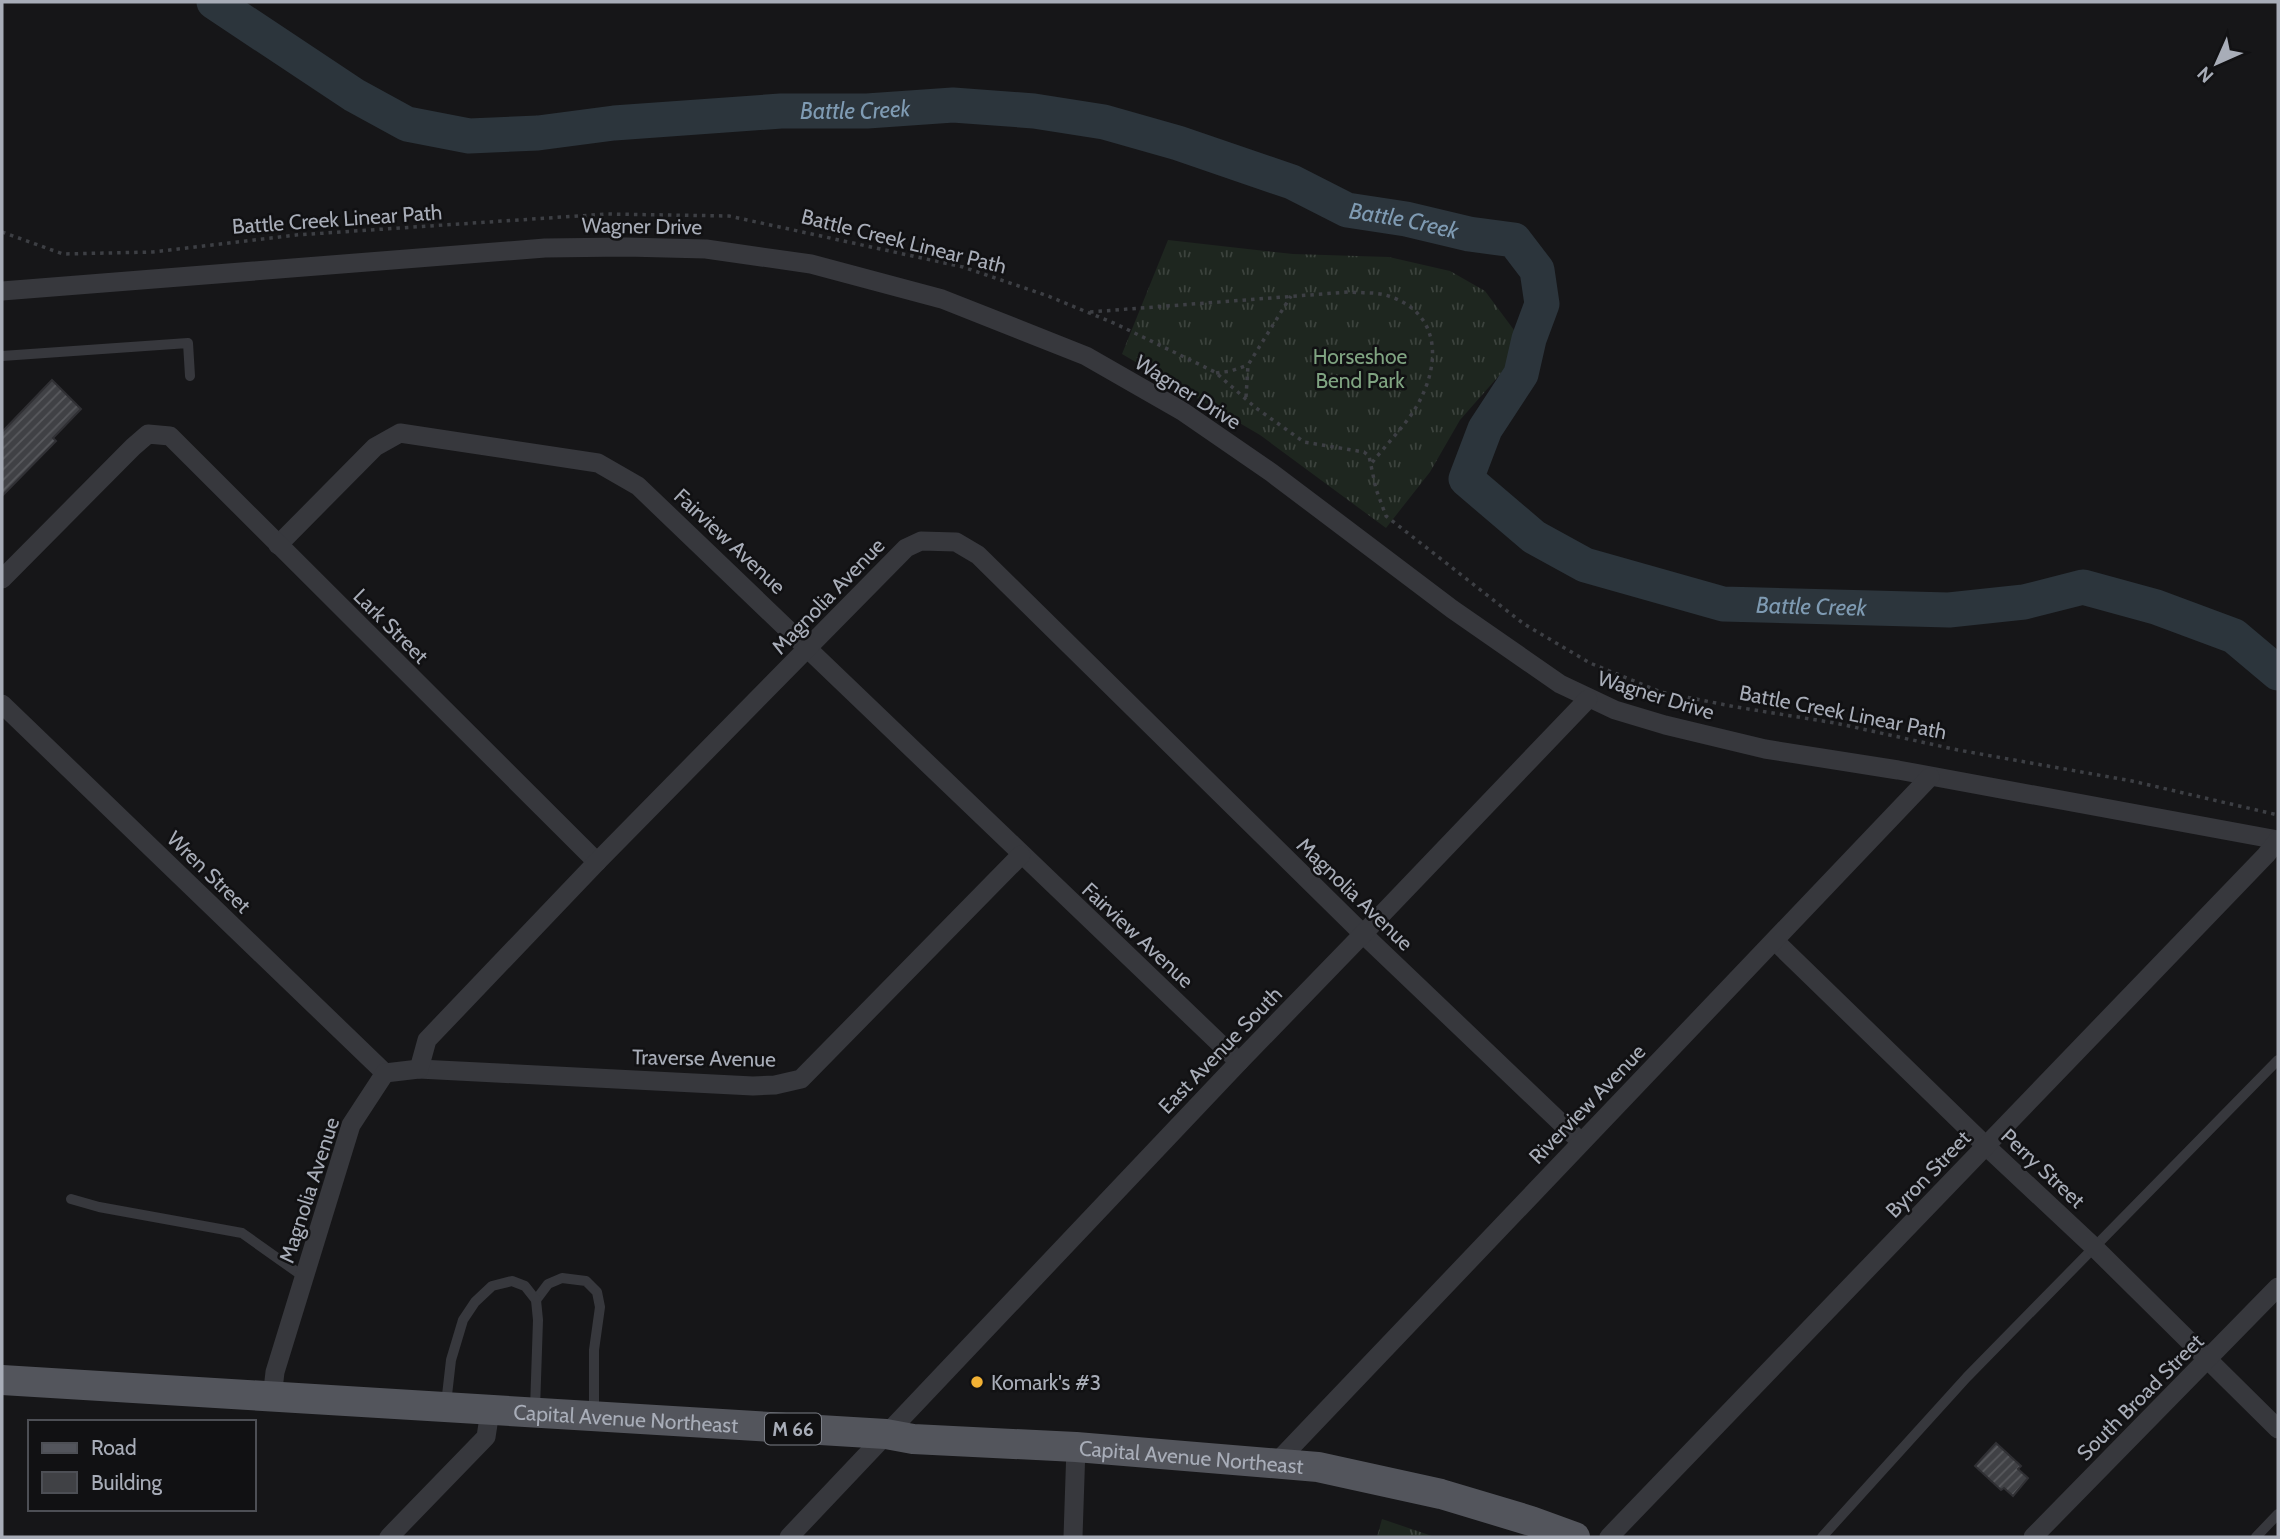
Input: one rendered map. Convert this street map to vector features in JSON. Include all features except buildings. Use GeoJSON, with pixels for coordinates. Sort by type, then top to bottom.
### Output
{"type":"FeatureCollection","features":[{"type":"Feature","properties":{"kind":"main road","name":"Capital Avenue Northeast"},"geometry":{"type":"LineString","coordinates":[[2,1383],[886,1434],[913,1439],[1076,1447],[1318,1467],[1441,1494],[1575,1537]]}},
{"type":"Feature","properties":{"kind":"street","name":"Wagner Drive"},"geometry":{"type":"LineString","coordinates":[[2,291],[545,248],[706,249],[811,264],[942,299],[1098,363],[1193,418],[1560,684],[1615,710],[1765,749],[2278,840]]}},
{"type":"Feature","properties":{"kind":"street","name":"Fairview Avenue"},"geometry":{"type":"LineString","coordinates":[[278,545],[375,447],[400,433],[598,463],[638,486],[1239,1062]]}},
{"type":"Feature","properties":{"kind":"street","name":"Lark Street"},"geometry":{"type":"LineString","coordinates":[[2,579],[148,434],[170,436],[597,862]]}},
{"type":"Feature","properties":{"kind":"street","name":"Magnolia Avenue"},"geometry":{"type":"LineString","coordinates":[[419,1069],[426,1040],[905,548],[920,541],[956,542],[978,555],[1363,934],[1581,1142]]}},
{"type":"Feature","properties":{"kind":"street","name":"East Avenue South"},"geometry":{"type":"LineString","coordinates":[[789,1537],[1588,699]]}},
{"type":"Feature","properties":{"kind":"street","name":"Wren Street"},"geometry":{"type":"LineString","coordinates":[[2,704],[385,1073]]}},
{"type":"Feature","properties":{"kind":"street","name":"Riverview Avenue"},"geometry":{"type":"LineString","coordinates":[[1276,1463],[1930,777]]}},
{"type":"Feature","properties":{"kind":"street","name":"Byron Street"},"geometry":{"type":"LineString","coordinates":[[1609,1537],[1987,1147],[2278,840]]}},
{"type":"Feature","properties":{"kind":"street","name":"Traverse Avenue"},"geometry":{"type":"LineString","coordinates":[[419,1069],[753,1086],[775,1085],[801,1079],[1021,855]]}},
{"type":"Feature","properties":{"kind":"street","name":"Perry Street"},"geometry":{"type":"LineString","coordinates":[[1775,941],[2095,1248],[2278,1429]]}},
{"type":"Feature","properties":{"kind":"street"},"geometry":{"type":"LineString","coordinates":[[385,1073],[419,1069]]}},
{"type":"Feature","properties":{"kind":"street","name":"Magnolia Avenue"},"geometry":{"type":"LineString","coordinates":[[272,1398],[275,1372],[351,1125],[385,1073]]}},
{"type":"Feature","properties":{"kind":"street","name":"South Broad Street"},"geometry":{"type":"LineString","coordinates":[[2034,1537],[2278,1287]]}},
{"type":"Feature","properties":{"kind":"street"},"geometry":{"type":"LineString","coordinates":[[389,1537],[486,1437],[490,1411]]}},
{"type":"Feature","properties":{"kind":"street"},"geometry":{"type":"LineString","coordinates":[[1073,1537],[1076,1447]]}},
{"type":"Feature","properties":{"kind":"lane"},"geometry":{"type":"LineString","coordinates":[[2,356],[188,343],[190,376]]}},
{"type":"Feature","properties":{"kind":"lane"},"geometry":{"type":"LineString","coordinates":[[1822,1537],[1967,1377],[2278,1060]]}},
{"type":"Feature","properties":{"kind":"lane"},"geometry":{"type":"LineString","coordinates":[[71,1199],[99,1207],[242,1233],[304,1277]]}},
{"type":"Feature","properties":{"kind":"lane"},"geometry":{"type":"LineString","coordinates":[[536,1300],[548,1284],[562,1278],[586,1282],[597,1292],[600,1307],[594,1350],[594,1417]]}},
{"type":"Feature","properties":{"kind":"lane"},"geometry":{"type":"LineString","coordinates":[[445,1408],[451,1360],[463,1320],[475,1302],[492,1286],[512,1281],[525,1286],[536,1300],[538,1320],[535,1413]]}},
{"type":"Feature","properties":{"kind":"lane"},"geometry":{"type":"LineString","coordinates":[[2256,1537],[2278,1514]]}},
{"type":"Feature","properties":{"kind":"path","name":"Battle Creek Linear Path"},"geometry":{"type":"LineString","coordinates":[[2,232],[63,254],[76,254],[153,252],[296,235],[607,214],[729,216],[963,267],[1048,296],[1116,324],[1216,373],[1256,408],[1304,442],[1364,452],[1369,456],[1376,489],[1386,516],[1524,624],[1590,663],[1661,692],[2133,781],[2278,815]]}},
{"type":"Feature","properties":{"kind":"path"},"geometry":{"type":"LineString","coordinates":[[1088,313],[1348,292],[1384,294],[1407,304],[1418,312],[1429,330],[1434,352],[1427,386],[1415,410],[1371,464]]}},
{"type":"Feature","properties":{"kind":"path"},"geometry":{"type":"LineString","coordinates":[[1246,398],[1248,365],[1291,296]]}},
{"type":"Feature","properties":{"kind":"path"},"geometry":{"type":"LineString","coordinates":[[1216,373],[1248,365]]}},
{"type":"Feature","properties":{"kind":"green space","name":"Horseshoe Bend Park"},"geometry":{"type":"Polygon","coordinates":[[[1168,240],[1293,254],[1389,257],[1450,271],[1485,291],[1514,330],[1518,354],[1460,420],[1430,472],[1386,528],[1260,435],[1122,354],[1168,240]]]}},
{"type":"Feature","properties":{"kind":"green space"},"geometry":{"type":"Polygon","coordinates":[[[1382,1519],[1435,1537],[1377,1537],[1382,1519]]]}},
{"type":"Feature","properties":{"kind":"waterway","name":"Battle Creek"},"geometry":{"type":"LineString","coordinates":[[214,2],[354,95],[407,124],[469,136],[538,133],[614,123],[781,111],[867,111],[953,105],[1034,111],[1104,122],[1178,143],[1292,182],[1347,210],[1514,240],[1537,270],[1542,304],[1529,339],[1521,374],[1485,429],[1466,479],[1534,537],[1585,565],[1723,604],[1949,610],[2024,602],[2083,587],[2156,607],[2234,636],[2278,673]]}},
{"type":"Feature","properties":{"kind":"place","name":"Komark's #3"},"geometry":{"type":"Point","coordinates":[977,1382]}}]}
